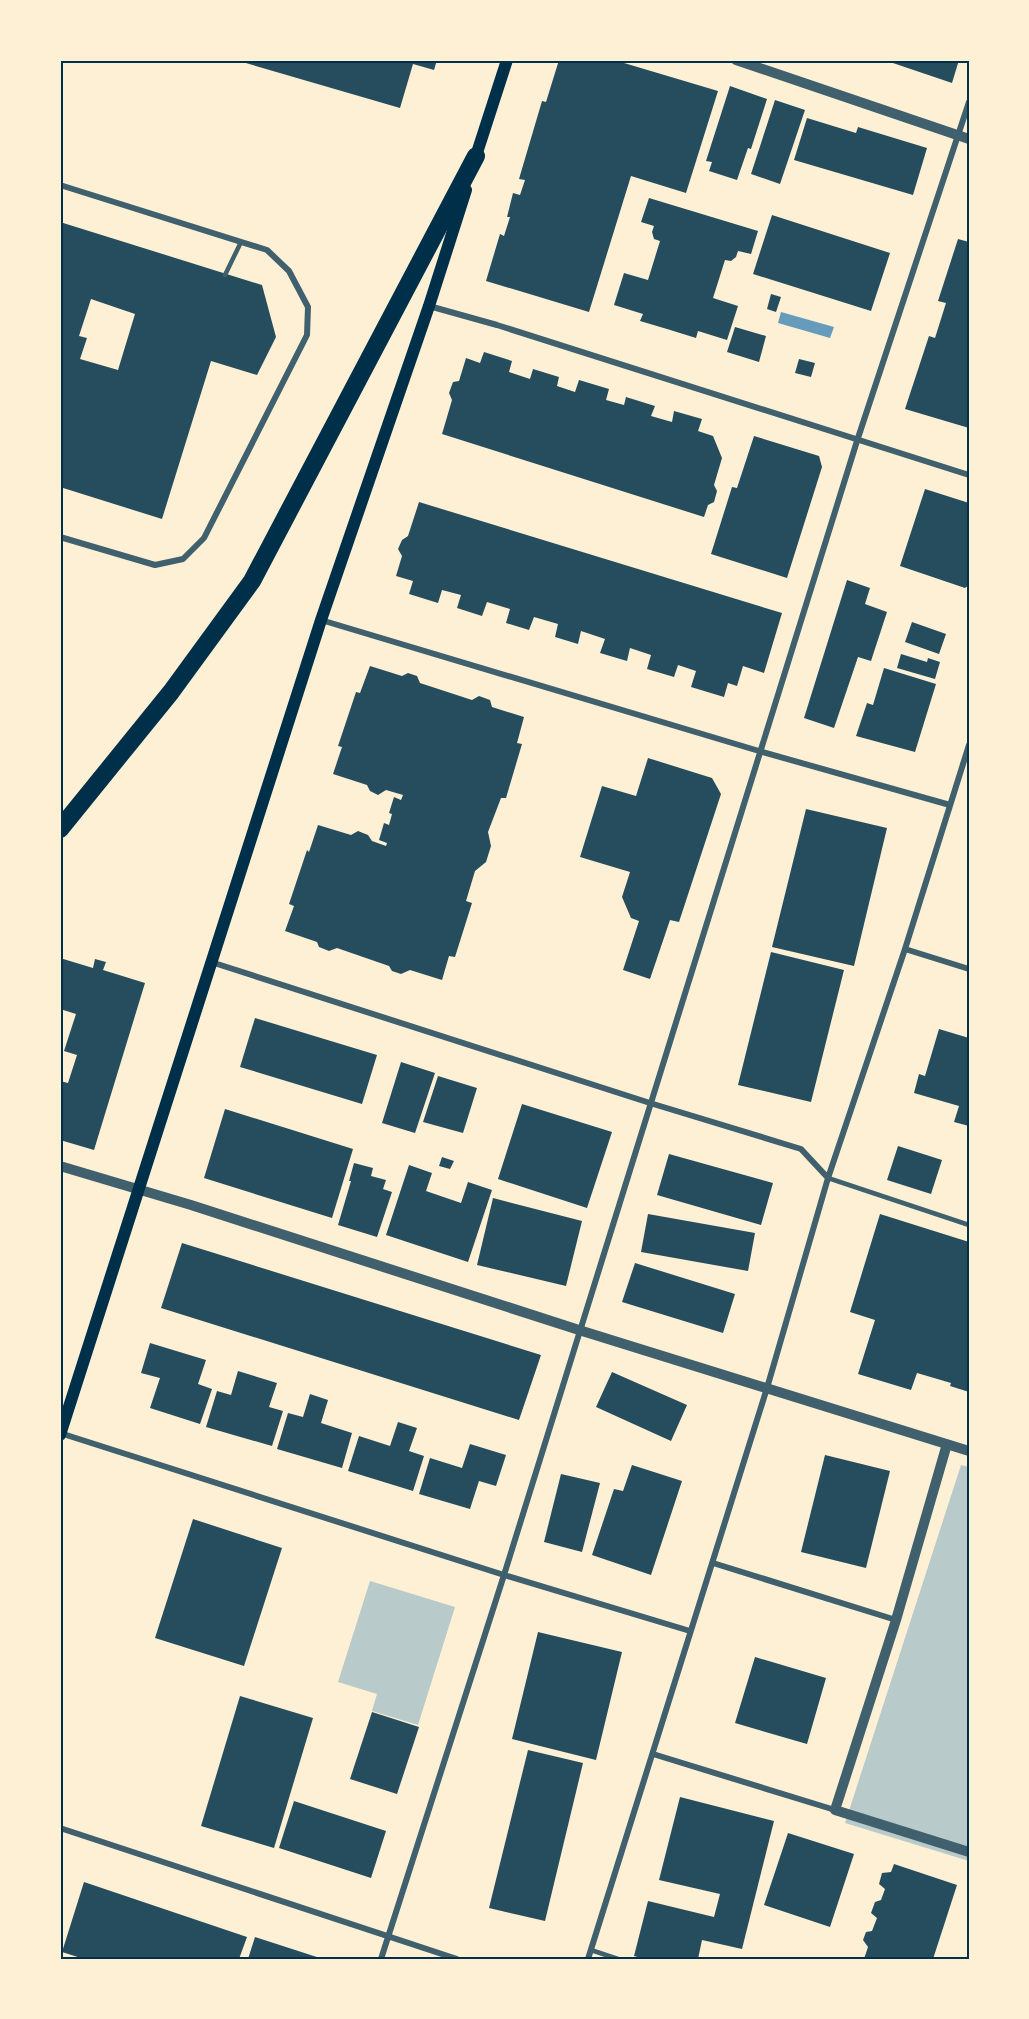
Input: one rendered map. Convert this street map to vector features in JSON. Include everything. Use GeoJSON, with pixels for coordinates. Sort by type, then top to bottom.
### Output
{"type":"FeatureCollection","features":[{"type":"Feature","properties":{"kind":"highway"},"geometry":{"type":"LineString","coordinates":[[60,829],[171,692],[252,581],[476,156]]}},
{"type":"Feature","properties":{"kind":"main road"},"geometry":{"type":"LineString","coordinates":[[60,1433],[321,620],[429,306],[507,60]]}},
{"type":"Feature","properties":{"kind":"street"},"geometry":{"type":"LineString","coordinates":[[736,60],[963,138]]}},
{"type":"Feature","properties":{"kind":"street"},"geometry":{"type":"LineString","coordinates":[[381,1959],[504,1575],[857,441],[963,138],[969,102]]}},
{"type":"Feature","properties":{"kind":"street"},"geometry":{"type":"LineString","coordinates":[[60,185],[267,250],[289,271],[308,307],[307,335],[204,537],[183,559],[154,565],[60,537]]}},
{"type":"Feature","properties":{"kind":"street"},"geometry":{"type":"LineString","coordinates":[[429,306],[497,325],[969,476]]}},
{"type":"Feature","properties":{"kind":"street"},"geometry":{"type":"LineString","coordinates":[[321,620],[759,751],[950,805]]}},
{"type":"Feature","properties":{"kind":"street"},"geometry":{"type":"LineString","coordinates":[[588,1959],[767,1388],[828,1178],[905,949],[969,745]]}},
{"type":"Feature","properties":{"kind":"street"},"geometry":{"type":"LineString","coordinates":[[905,949],[969,969]]}},
{"type":"Feature","properties":{"kind":"street"},"geometry":{"type":"LineString","coordinates":[[211,962],[801,1149],[828,1178]]}},
{"type":"Feature","properties":{"kind":"street"},"geometry":{"type":"LineString","coordinates":[[60,1166],[969,1451]]}},
{"type":"Feature","properties":{"kind":"street"},"geometry":{"type":"LineString","coordinates":[[60,1433],[504,1575],[690,1631]]}},
{"type":"Feature","properties":{"kind":"street"},"geometry":{"type":"LineString","coordinates":[[835,1810],[896,1620],[947,1444]]}},
{"type":"Feature","properties":{"kind":"street"},"geometry":{"type":"LineString","coordinates":[[713,1563],[896,1620]]}},
{"type":"Feature","properties":{"kind":"street"},"geometry":{"type":"LineString","coordinates":[[653,1754],[969,1852]]}},
{"type":"Feature","properties":{"kind":"street"},"geometry":{"type":"LineString","coordinates":[[60,1828],[457,1959]]}},
{"type":"Feature","properties":{"kind":"lane"},"geometry":{"type":"LineString","coordinates":[[225,275],[241,242]]}},
{"type":"Feature","properties":{"kind":"lane"},"geometry":{"type":"LineString","coordinates":[[828,1178],[969,1225]]}},
{"type":"Feature","properties":{"kind":"lane"},"geometry":{"type":"LineString","coordinates":[[591,1950],[618,1959]]}},
{"type":"Feature","properties":{"kind":"shaded area"},"geometry":{"type":"Polygon","coordinates":[[[961,1465],[969,1467],[969,1861],[845,1823],[961,1465]]]}},
{"type":"Feature","properties":{"kind":"shaded area"},"geometry":{"type":"Polygon","coordinates":[[[370,1581],[455,1607],[418,1725],[372,1711],[377,1694],[338,1682],[370,1581]]]}},
{"type":"Feature","properties":{"kind":"water"},"geometry":{"type":"Polygon","coordinates":[[[781,312],[834,327],[830,338],[778,323],[781,312]]]}},
{"type":"Feature","properties":{"kind":"building"},"geometry":{"type":"Polygon","coordinates":[[[437,60],[434,70],[413,64],[400,108],[239,61],[437,60]]]}},
{"type":"Feature","properties":{"kind":"building"},"geometry":{"type":"Polygon","coordinates":[[[559,60],[614,60],[718,91],[686,193],[631,176],[589,312],[486,281],[500,234],[504,236],[510,217],[507,217],[513,193],[520,195],[525,180],[519,179],[542,101],[546,102],[559,60]]]}},
{"type":"Feature","properties":{"kind":"building"},"geometry":{"type":"Polygon","coordinates":[[[884,60],[959,60],[952,83],[884,60]]]}},
{"type":"Feature","properties":{"kind":"building"},"geometry":{"type":"Polygon","coordinates":[[[730,86],[767,99],[751,149],[748,148],[737,180],[709,171],[712,162],[706,161],[730,86]]]}},
{"type":"Feature","properties":{"kind":"building"},"geometry":{"type":"Polygon","coordinates":[[[775,100],[805,110],[780,184],[751,174],[775,100]]]}},
{"type":"Feature","properties":{"kind":"building"},"geometry":{"type":"Polygon","coordinates":[[[807,118],[856,133],[858,127],[927,148],[913,195],[794,160],[807,118]]]}},
{"type":"Feature","properties":{"kind":"building"},"geometry":{"type":"Polygon","coordinates":[[[649,198],[758,231],[751,254],[738,251],[736,257],[731,261],[725,260],[713,298],[738,306],[727,340],[698,331],[696,338],[640,321],[643,314],[614,305],[624,273],[648,280],[660,241],[654,239],[652,232],[654,226],[641,222],[649,198]]]}},
{"type":"Feature","properties":{"kind":"building"},"geometry":{"type":"Polygon","coordinates":[[[772,215],[890,253],[871,311],[753,274],[772,215]]]}},
{"type":"Feature","properties":{"kind":"building"},"geometry":{"type":"Polygon","coordinates":[[[60,222],[262,285],[276,337],[257,375],[211,361],[162,519],[60,487],[60,222]],[[91,299],[79,336],[87,338],[80,359],[118,370],[135,314],[91,299]]]}},
{"type":"Feature","properties":{"kind":"building"},"geometry":{"type":"Polygon","coordinates":[[[958,239],[969,242],[969,428],[905,409],[929,336],[935,338],[946,303],[938,301],[958,239]]]}},
{"type":"Feature","properties":{"kind":"building"},"geometry":{"type":"Polygon","coordinates":[[[771,294],[781,297],[776,312],[767,309],[771,294]]]}},
{"type":"Feature","properties":{"kind":"building"},"geometry":{"type":"Polygon","coordinates":[[[735,327],[766,336],[759,362],[727,352],[735,327]]]}},
{"type":"Feature","properties":{"kind":"building"},"geometry":{"type":"Polygon","coordinates":[[[484,352],[512,361],[509,372],[530,379],[533,369],[559,377],[557,386],[575,392],[579,380],[609,389],[606,400],[624,405],[626,397],[655,406],[651,416],[672,422],[674,411],[702,419],[698,431],[713,436],[722,458],[714,485],[717,491],[714,502],[708,505],[704,517],[442,434],[452,400],[449,393],[453,382],[459,381],[466,358],[480,363],[484,352]]]}},
{"type":"Feature","properties":{"kind":"building"},"geometry":{"type":"Polygon","coordinates":[[[799,359],[815,363],[811,377],[795,373],[799,359]]]}},
{"type":"Feature","properties":{"kind":"building"},"geometry":{"type":"Polygon","coordinates":[[[754,436],[819,456],[822,467],[787,578],[711,554],[732,487],[737,488],[754,436]]]}},
{"type":"Feature","properties":{"kind":"building"},"geometry":{"type":"Polygon","coordinates":[[[925,489],[969,503],[969,585],[965,588],[900,566],[925,489]]]}},
{"type":"Feature","properties":{"kind":"building"},"geometry":{"type":"Polygon","coordinates":[[[419,502],[782,613],[764,673],[743,666],[737,686],[728,683],[724,697],[691,687],[696,671],[678,665],[674,677],[647,669],[651,655],[630,648],[627,661],[600,653],[605,639],[581,631],[578,644],[555,637],[558,624],[534,617],[529,630],[506,623],[510,609],[487,602],[482,616],[457,608],[461,595],[442,590],[438,603],[409,594],[413,581],[396,576],[402,556],[398,549],[402,540],[408,536],[419,502]]]}},
{"type":"Feature","properties":{"kind":"building"},"geometry":{"type":"Polygon","coordinates":[[[847,580],[870,588],[865,604],[887,612],[871,661],[858,657],[834,728],[804,718],[847,580]]]}},
{"type":"Feature","properties":{"kind":"building"},"geometry":{"type":"Polygon","coordinates":[[[912,622],[946,634],[939,654],[905,642],[912,622]]]}},
{"type":"Feature","properties":{"kind":"building"},"geometry":{"type":"Polygon","coordinates":[[[901,654],[927,662],[928,658],[940,662],[935,679],[897,668],[901,654]]]}},
{"type":"Feature","properties":{"kind":"building"},"geometry":{"type":"Polygon","coordinates":[[[370,666],[402,676],[408,673],[417,676],[420,683],[472,700],[479,696],[490,700],[492,707],[524,717],[517,743],[522,744],[506,798],[501,798],[488,832],[491,846],[486,862],[475,871],[466,901],[472,903],[455,957],[449,956],[442,980],[410,970],[401,974],[392,971],[389,966],[337,948],[329,951],[319,947],[317,942],[285,931],[294,906],[289,904],[318,825],[351,835],[358,831],[368,835],[372,841],[386,846],[387,843],[379,840],[384,823],[389,825],[392,814],[389,813],[394,797],[401,800],[403,795],[386,790],[378,795],[370,791],[367,785],[333,774],[342,747],[338,746],[356,692],[360,693],[370,666]]]}},
{"type":"Feature","properties":{"kind":"building"},"geometry":{"type":"Polygon","coordinates":[[[884,668],[936,684],[915,752],[856,736],[867,703],[873,705],[884,668]]]}},
{"type":"Feature","properties":{"kind":"building"},"geometry":{"type":"Polygon","coordinates":[[[648,758],[712,778],[721,794],[679,922],[670,920],[650,979],[623,970],[639,921],[631,918],[622,897],[630,872],[580,857],[602,786],[636,796],[648,758]]]}},
{"type":"Feature","properties":{"kind":"building"},"geometry":{"type":"Polygon","coordinates":[[[806,809],[887,828],[854,966],[772,947],[806,809]]]}},
{"type":"Feature","properties":{"kind":"building"},"geometry":{"type":"Polygon","coordinates":[[[771,952],[844,970],[811,1102],[738,1085],[771,952]]]}},
{"type":"Feature","properties":{"kind":"building"},"geometry":{"type":"Polygon","coordinates":[[[60,958],[93,968],[95,959],[106,962],[103,970],[145,983],[94,1150],[60,1140],[60,1081],[68,1083],[77,1055],[64,1051],[76,1014],[60,1009],[60,958]]]}},
{"type":"Feature","properties":{"kind":"building"},"geometry":{"type":"Polygon","coordinates":[[[255,1018],[377,1055],[362,1104],[240,1067],[255,1018]]]}},
{"type":"Feature","properties":{"kind":"building"},"geometry":{"type":"Polygon","coordinates":[[[939,1029],[969,1038],[969,1126],[954,1122],[959,1106],[914,1093],[919,1074],[925,1076],[939,1029]]]}},
{"type":"Feature","properties":{"kind":"building"},"geometry":{"type":"Polygon","coordinates":[[[401,1062],[435,1073],[415,1133],[382,1123],[401,1062]]]}},
{"type":"Feature","properties":{"kind":"building"},"geometry":{"type":"Polygon","coordinates":[[[438,1076],[477,1088],[463,1133],[423,1122],[438,1076]]]}},
{"type":"Feature","properties":{"kind":"building"},"geometry":{"type":"Polygon","coordinates":[[[522,1104],[612,1132],[587,1208],[498,1179],[522,1104]]]}},
{"type":"Feature","properties":{"kind":"building"},"geometry":{"type":"Polygon","coordinates":[[[225,1109],[353,1149],[332,1218],[204,1178],[225,1109]]]}},
{"type":"Feature","properties":{"kind":"building"},"geometry":{"type":"Polygon","coordinates":[[[898,1146],[942,1160],[931,1194],[887,1180],[898,1146]]]}},
{"type":"Feature","properties":{"kind":"building"},"geometry":{"type":"Polygon","coordinates":[[[669,1154],[773,1183],[761,1225],[657,1195],[669,1154]]]}},
{"type":"Feature","properties":{"kind":"building"},"geometry":{"type":"Polygon","coordinates":[[[442,1157],[454,1161],[450,1169],[439,1166],[442,1157]]]}},
{"type":"Feature","properties":{"kind":"building"},"geometry":{"type":"Polygon","coordinates":[[[354,1163],[373,1168],[371,1176],[386,1180],[383,1189],[392,1192],[377,1237],[338,1225],[354,1163]]]}},
{"type":"Feature","properties":{"kind":"building"},"geometry":{"type":"Polygon","coordinates":[[[409,1165],[432,1173],[426,1191],[461,1203],[468,1182],[492,1190],[468,1262],[386,1235],[409,1165]]]}},
{"type":"Feature","properties":{"kind":"building"},"geometry":{"type":"Polygon","coordinates":[[[493,1198],[582,1221],[566,1286],[477,1265],[493,1198]]]}},
{"type":"Feature","properties":{"kind":"building"},"geometry":{"type":"Polygon","coordinates":[[[648,1214],[755,1233],[748,1271],[641,1252],[648,1214]]]}},
{"type":"Feature","properties":{"kind":"building"},"geometry":{"type":"Polygon","coordinates":[[[880,1214],[969,1242],[969,1392],[950,1386],[951,1383],[917,1373],[911,1390],[858,1374],[875,1320],[850,1312],[880,1214]]]}},
{"type":"Feature","properties":{"kind":"building"},"geometry":{"type":"Polygon","coordinates":[[[182,1243],[541,1355],[519,1420],[161,1308],[182,1243]]]}},
{"type":"Feature","properties":{"kind":"building"},"geometry":{"type":"Polygon","coordinates":[[[635,1263],[735,1294],[723,1333],[622,1302],[635,1263]]]}},
{"type":"Feature","properties":{"kind":"building"},"geometry":{"type":"Polygon","coordinates":[[[150,1343],[206,1360],[198,1384],[212,1389],[200,1424],[150,1408],[160,1378],[141,1373],[150,1343]]]}},
{"type":"Feature","properties":{"kind":"building"},"geometry":{"type":"Polygon","coordinates":[[[238,1371],[277,1383],[269,1407],[283,1411],[272,1446],[206,1427],[217,1391],[231,1395],[238,1371]]]}},
{"type":"Feature","properties":{"kind":"building"},"geometry":{"type":"Polygon","coordinates":[[[612,1372],[687,1405],[671,1441],[596,1407],[612,1372]]]}},
{"type":"Feature","properties":{"kind":"building"},"geometry":{"type":"Polygon","coordinates":[[[310,1394],[328,1400],[321,1423],[352,1433],[342,1468],[277,1449],[288,1413],[303,1417],[310,1394]]]}},
{"type":"Feature","properties":{"kind":"building"},"geometry":{"type":"Polygon","coordinates":[[[398,1422],[417,1428],[409,1451],[424,1456],[413,1491],[348,1471],[359,1436],[390,1446],[398,1422]]]}},
{"type":"Feature","properties":{"kind":"building"},"geometry":{"type":"Polygon","coordinates":[[[470,1444],[506,1455],[496,1486],[479,1481],[470,1509],[419,1494],[430,1458],[462,1468],[470,1444]]]}},
{"type":"Feature","properties":{"kind":"building"},"geometry":{"type":"Polygon","coordinates":[[[825,1455],[890,1471],[866,1568],[801,1552],[825,1455]]]}},
{"type":"Feature","properties":{"kind":"building"},"geometry":{"type":"Polygon","coordinates":[[[632,1465],[682,1481],[651,1575],[592,1555],[614,1489],[623,1491],[632,1465]]]}},
{"type":"Feature","properties":{"kind":"building"},"geometry":{"type":"Polygon","coordinates":[[[561,1474],[600,1483],[582,1552],[544,1542],[561,1474]]]}},
{"type":"Feature","properties":{"kind":"building"},"geometry":{"type":"Polygon","coordinates":[[[193,1519],[282,1548],[244,1666],[155,1638],[193,1519]]]}},
{"type":"Feature","properties":{"kind":"building"},"geometry":{"type":"Polygon","coordinates":[[[538,1632],[622,1652],[596,1760],[512,1739],[538,1632]]]}},
{"type":"Feature","properties":{"kind":"building"},"geometry":{"type":"Polygon","coordinates":[[[755,1657],[826,1678],[807,1744],[735,1723],[755,1657]]]}},
{"type":"Feature","properties":{"kind":"building"},"geometry":{"type":"Polygon","coordinates":[[[240,1696],[313,1718],[274,1848],[201,1826],[240,1696]]]}},
{"type":"Feature","properties":{"kind":"building"},"geometry":{"type":"Polygon","coordinates":[[[372,1712],[419,1727],[397,1794],[350,1779],[372,1712]]]}},
{"type":"Feature","properties":{"kind":"building"},"geometry":{"type":"Polygon","coordinates":[[[528,1750],[583,1763],[545,1921],[489,1908],[528,1750]]]}},
{"type":"Feature","properties":{"kind":"building"},"geometry":{"type":"Polygon","coordinates":[[[680,1797],[774,1821],[742,1949],[702,1940],[698,1959],[645,1959],[634,1956],[648,1901],[714,1917],[720,1894],[659,1880],[680,1797]]]}},
{"type":"Feature","properties":{"kind":"building"},"geometry":{"type":"Polygon","coordinates":[[[294,1801],[386,1831],[371,1878],[279,1848],[294,1801]]]}},
{"type":"Feature","properties":{"kind":"building"},"geometry":{"type":"Polygon","coordinates":[[[788,1833],[854,1854],[830,1927],[764,1905],[788,1833]]]}},
{"type":"Feature","properties":{"kind":"building"},"geometry":{"type":"Polygon","coordinates":[[[894,1864],[957,1885],[933,1959],[864,1959],[868,1947],[863,1940],[866,1932],[872,1931],[877,1918],[871,1913],[875,1902],[881,1900],[885,1889],[879,1884],[882,1873],[891,1872],[894,1864]]]}},
{"type":"Feature","properties":{"kind":"building"},"geometry":{"type":"Polygon","coordinates":[[[84,1882],[247,1937],[239,1959],[84,1959],[62,1952],[84,1882]]]}},
{"type":"Feature","properties":{"kind":"building"},"geometry":{"type":"Polygon","coordinates":[[[255,1937],[323,1959],[248,1959],[255,1937]]]}}]}
